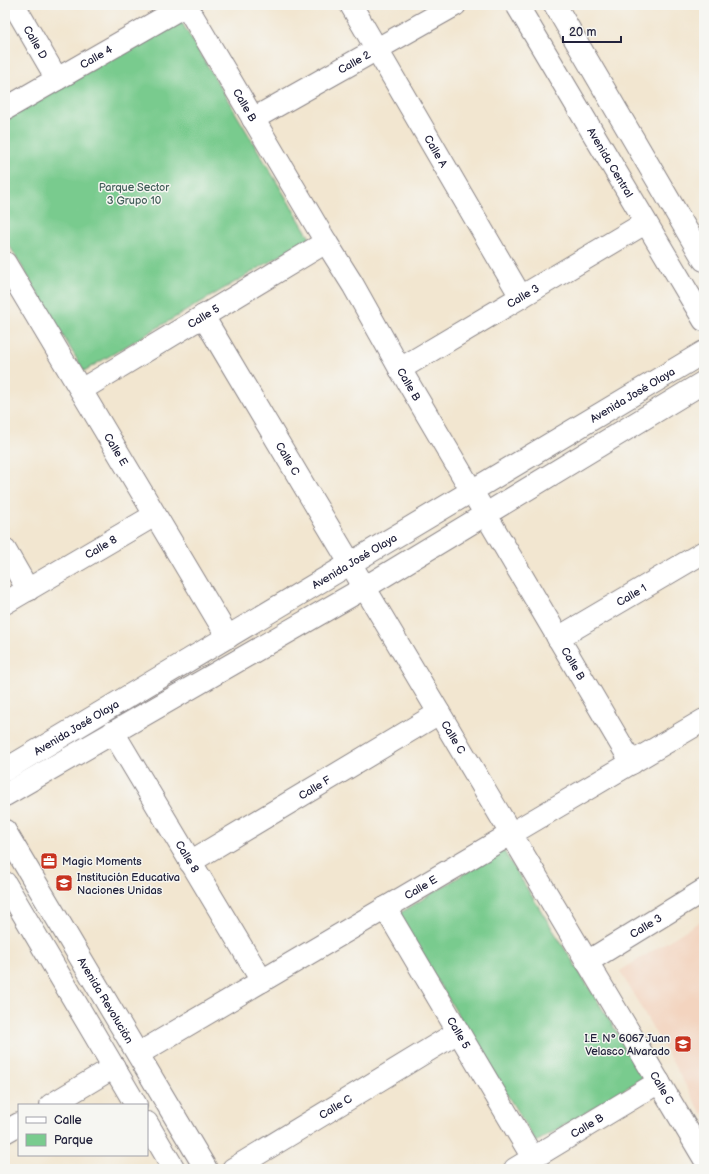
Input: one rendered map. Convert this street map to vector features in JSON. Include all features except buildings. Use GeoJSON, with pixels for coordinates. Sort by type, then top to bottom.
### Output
{"type":"FeatureCollection","features":[{"type":"Feature","properties":{"kind":"street","name":"Calle D"},"geometry":{"type":"LineString","coordinates":[[14,5],[57,79]]}},
{"type":"Feature","properties":{"kind":"street","name":"Calle 4"},"geometry":{"type":"LineString","coordinates":[[5,108],[186,5]]}},
{"type":"Feature","properties":{"kind":"street","name":"Calle B"},"geometry":{"type":"LineString","coordinates":[[186,5],[326,242],[353,284],[400,369],[632,763]]}},
{"type":"Feature","properties":{"kind":"street","name":"Calle A"},"geometry":{"type":"LineString","coordinates":[[352,5],[521,297]]}},
{"type":"Feature","properties":{"kind":"street","name":"Calle 2"},"geometry":{"type":"LineString","coordinates":[[253,119],[455,5]]}},
{"type":"Feature","properties":{"kind":"street","name":"Avenida Central"},"geometry":{"type":"LineString","coordinates":[[517,5],[645,223],[704,320]]}},
{"type":"Feature","properties":{"kind":"street"},"geometry":{"type":"LineString","coordinates":[[555,5],[704,260]]}},
{"type":"Feature","properties":{"kind":"street","name":"Calle 3"},"geometry":{"type":"LineString","coordinates":[[400,369],[645,223]]}},
{"type":"Feature","properties":{"kind":"street","name":"Calle 5"},"geometry":{"type":"LineString","coordinates":[[81,390],[326,242]]}},
{"type":"Feature","properties":{"kind":"street","name":"Calle E"},"geometry":{"type":"LineString","coordinates":[[6,267],[228,637]]}},
{"type":"Feature","properties":{"kind":"street","name":"Calle C"},"geometry":{"type":"LineString","coordinates":[[203,316],[704,1158]]}},
{"type":"Feature","properties":{"kind":"street","name":"Avenida José Olaya"},"geometry":{"type":"LineString","coordinates":[[5,770],[704,352]]}},
{"type":"Feature","properties":{"kind":"street","name":"Avenida José Olaya"},"geometry":{"type":"LineString","coordinates":[[5,795],[364,588],[704,382]]}},
{"type":"Feature","properties":{"kind":"street","name":"Calle 8"},"geometry":{"type":"LineString","coordinates":[[5,603],[155,515]]}},
{"type":"Feature","properties":{"kind":"street"},"geometry":{"type":"LineString","coordinates":[[5,550],[28,590]]}},
{"type":"Feature","properties":{"kind":"street","name":"Calle 1"},"geometry":{"type":"LineString","coordinates":[[558,638],[704,552]]}},
{"type":"Feature","properties":{"kind":"street","name":"Calle F"},"geometry":{"type":"LineString","coordinates":[[190,862],[439,714]]}},
{"type":"Feature","properties":{"kind":"street","name":"Calle E"},"geometry":{"type":"LineString","coordinates":[[138,1054],[704,720]]}},
{"type":"Feature","properties":{"kind":"street","name":"Calle 8"},"geometry":{"type":"LineString","coordinates":[[113,732],[262,981]]}},
{"type":"Feature","properties":{"kind":"street","name":"Avenida Revolución"},"geometry":{"type":"LineString","coordinates":[[5,831],[206,1169]]}},
{"type":"Feature","properties":{"kind":"street"},"geometry":{"type":"LineString","coordinates":[[5,883],[135,1104]]}},
{"type":"Feature","properties":{"kind":"street","name":"Calle 3"},"geometry":{"type":"LineString","coordinates":[[587,962],[704,890]]}},
{"type":"Feature","properties":{"kind":"street","name":"Calle 5"},"geometry":{"type":"LineString","coordinates":[[385,908],[458,1032],[524,1164]]}},
{"type":"Feature","properties":{"kind":"street","name":"Calle C"},"geometry":{"type":"LineString","coordinates":[[233,1169],[458,1032]]}},
{"type":"Feature","properties":{"kind":"street"},"geometry":{"type":"LineString","coordinates":[[53,1104],[114,1067]]}},
{"type":"Feature","properties":{"kind":"street","name":"Calle B"},"geometry":{"type":"LineString","coordinates":[[524,1164],[659,1082]]}},
{"type":"Feature","properties":{"kind":"street"},"geometry":{"type":"LineString","coordinates":[[5,1132],[18,1125]]}},
{"type":"Feature","properties":{"kind":"street"},"geometry":{"type":"LineString","coordinates":[[148,1126],[174,1169]]}},
{"type":"Feature","properties":{"kind":"shaded area","name":"I.E. N° 6067 Juan Velasco Alvarado"},"geometry":{"type":"Polygon","coordinates":[[[704,919],[704,1117],[620,971],[704,919]]]}},
{"type":"Feature","properties":{"kind":"green space","name":"Parque Sector 3 Grupo 10"},"geometry":{"type":"Polygon","coordinates":[[[179,18],[310,238],[84,371],[5,238],[5,121],[179,18]]]}},
{"type":"Feature","properties":{"kind":"green space"},"geometry":{"type":"Polygon","coordinates":[[[503,850],[645,1077],[536,1142],[397,915],[503,850]]]}},
{"type":"Feature","properties":{"kind":"place","name":"Magic Moments"},"geometry":{"type":"Point","coordinates":[49,861]}},
{"type":"Feature","properties":{"kind":"place","name":"Institución Educativa Naciones Unidas"},"geometry":{"type":"Point","coordinates":[64,883]}},
{"type":"Feature","properties":{"kind":"place","name":"I.E. N° 6067 Juan Velasco Alvarado"},"geometry":{"type":"Point","coordinates":[683,1044]}}]}
